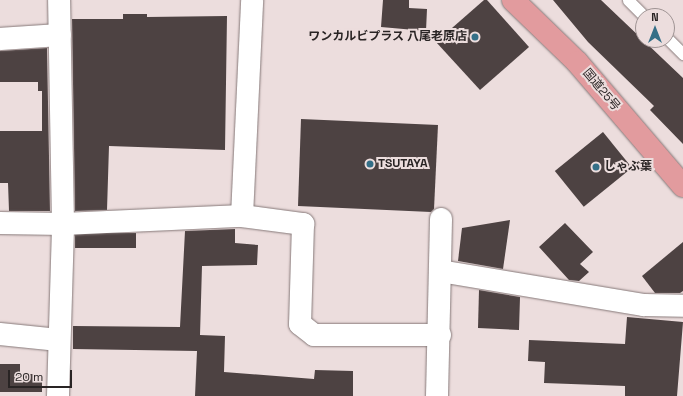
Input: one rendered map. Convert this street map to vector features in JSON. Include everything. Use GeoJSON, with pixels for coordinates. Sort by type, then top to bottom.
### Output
{"type":"FeatureCollection","features":[{"type":"Feature","properties":{"kind":"highway","name":"国道25号"},"geometry":{"type":"LineString","coordinates":[[513,0],[577,62],[683,186]]}},
{"type":"Feature","properties":{"kind":"street"},"geometry":{"type":"LineString","coordinates":[[58,396],[63,224],[59,0]]}},
{"type":"Feature","properties":{"kind":"street"},"geometry":{"type":"LineString","coordinates":[[242,216],[252,0]]}},
{"type":"Feature","properties":{"kind":"street"},"geometry":{"type":"LineString","coordinates":[[0,39],[60,35]]}},
{"type":"Feature","properties":{"kind":"street"},"geometry":{"type":"LineString","coordinates":[[0,223],[63,224],[242,216],[302,224],[300,324],[314,335],[440,335]]}},
{"type":"Feature","properties":{"kind":"street"},"geometry":{"type":"LineString","coordinates":[[437,396],[440,335],[441,219]]}},
{"type":"Feature","properties":{"kind":"street"},"geometry":{"type":"LineString","coordinates":[[440,271],[644,305],[683,306]]}},
{"type":"Feature","properties":{"kind":"street"},"geometry":{"type":"LineString","coordinates":[[0,334],[59,340]]}},
{"type":"Feature","properties":{"kind":"lane"},"geometry":{"type":"LineString","coordinates":[[628,0],[636,8]]}},
{"type":"Feature","properties":{"kind":"lane"},"geometry":{"type":"LineString","coordinates":[[675,46],[683,54]]}},
{"type":"Feature","properties":{"kind":"building"},"geometry":{"type":"Polygon","coordinates":[[[383,0],[409,0],[409,8],[427,9],[426,31],[381,27],[383,0]]]}},
{"type":"Feature","properties":{"kind":"building"},"geometry":{"type":"Polygon","coordinates":[[[484,0],[487,0],[529,47],[480,90],[436,42],[484,0]]]}},
{"type":"Feature","properties":{"kind":"building"},"geometry":{"type":"Polygon","coordinates":[[[553,0],[601,0],[635,32],[635,48],[651,48],[683,78],[683,144],[650,110],[654,106],[588,42],[553,0]]]}},
{"type":"Feature","properties":{"kind":"building"},"geometry":{"type":"Polygon","coordinates":[[[123,14],[147,14],[147,17],[227,16],[225,150],[109,146],[107,210],[75,211],[72,19],[123,19],[123,14]]]}},
{"type":"Feature","properties":{"kind":"building"},"geometry":{"type":"Polygon","coordinates":[[[47,48],[50,211],[9,211],[8,183],[0,183],[0,131],[42,131],[42,91],[38,91],[38,82],[0,82],[0,51],[47,48]]]}},
{"type":"Feature","properties":{"kind":"building"},"geometry":{"type":"Polygon","coordinates":[[[301,119],[438,125],[434,209],[431,212],[298,206],[301,119]]]}},
{"type":"Feature","properties":{"kind":"building"},"geometry":{"type":"Polygon","coordinates":[[[603,132],[632,168],[584,207],[555,171],[603,132]]]}},
{"type":"Feature","properties":{"kind":"building"},"geometry":{"type":"Polygon","coordinates":[[[510,220],[503,269],[458,261],[462,228],[510,220]]]}},
{"type":"Feature","properties":{"kind":"building"},"geometry":{"type":"Polygon","coordinates":[[[565,223],[593,252],[580,264],[589,272],[579,281],[569,280],[539,247],[565,223]]]}},
{"type":"Feature","properties":{"kind":"building"},"geometry":{"type":"Polygon","coordinates":[[[235,229],[235,243],[258,245],[257,265],[202,266],[200,335],[225,336],[224,372],[314,379],[315,370],[353,371],[353,396],[195,396],[197,351],[73,349],[73,326],[180,327],[185,231],[235,229]]]}},
{"type":"Feature","properties":{"kind":"building"},"geometry":{"type":"Polygon","coordinates":[[[75,233],[136,233],[136,248],[75,248],[75,233]]]}},
{"type":"Feature","properties":{"kind":"building"},"geometry":{"type":"Polygon","coordinates":[[[683,242],[683,291],[680,293],[655,293],[642,276],[683,242]]]}},
{"type":"Feature","properties":{"kind":"building"},"geometry":{"type":"Polygon","coordinates":[[[479,290],[520,297],[519,330],[478,328],[479,290]]]}},
{"type":"Feature","properties":{"kind":"building"},"geometry":{"type":"Polygon","coordinates":[[[627,317],[683,322],[677,396],[625,396],[625,386],[544,383],[545,362],[528,361],[529,340],[625,344],[627,317]]]}},
{"type":"Feature","properties":{"kind":"building"},"geometry":{"type":"Polygon","coordinates":[[[0,364],[20,364],[20,374],[42,374],[42,392],[0,392],[0,364]]]}},
{"type":"Feature","properties":{"kind":"place","name":"ワンカルビプラス 八尾老原店"},"geometry":{"type":"Point","coordinates":[475,37]}},
{"type":"Feature","properties":{"kind":"place","name":"TSUTAYA"},"geometry":{"type":"Point","coordinates":[370,164]}},
{"type":"Feature","properties":{"kind":"place","name":"しゃぶ葉"},"geometry":{"type":"Point","coordinates":[596,167]}}]}
